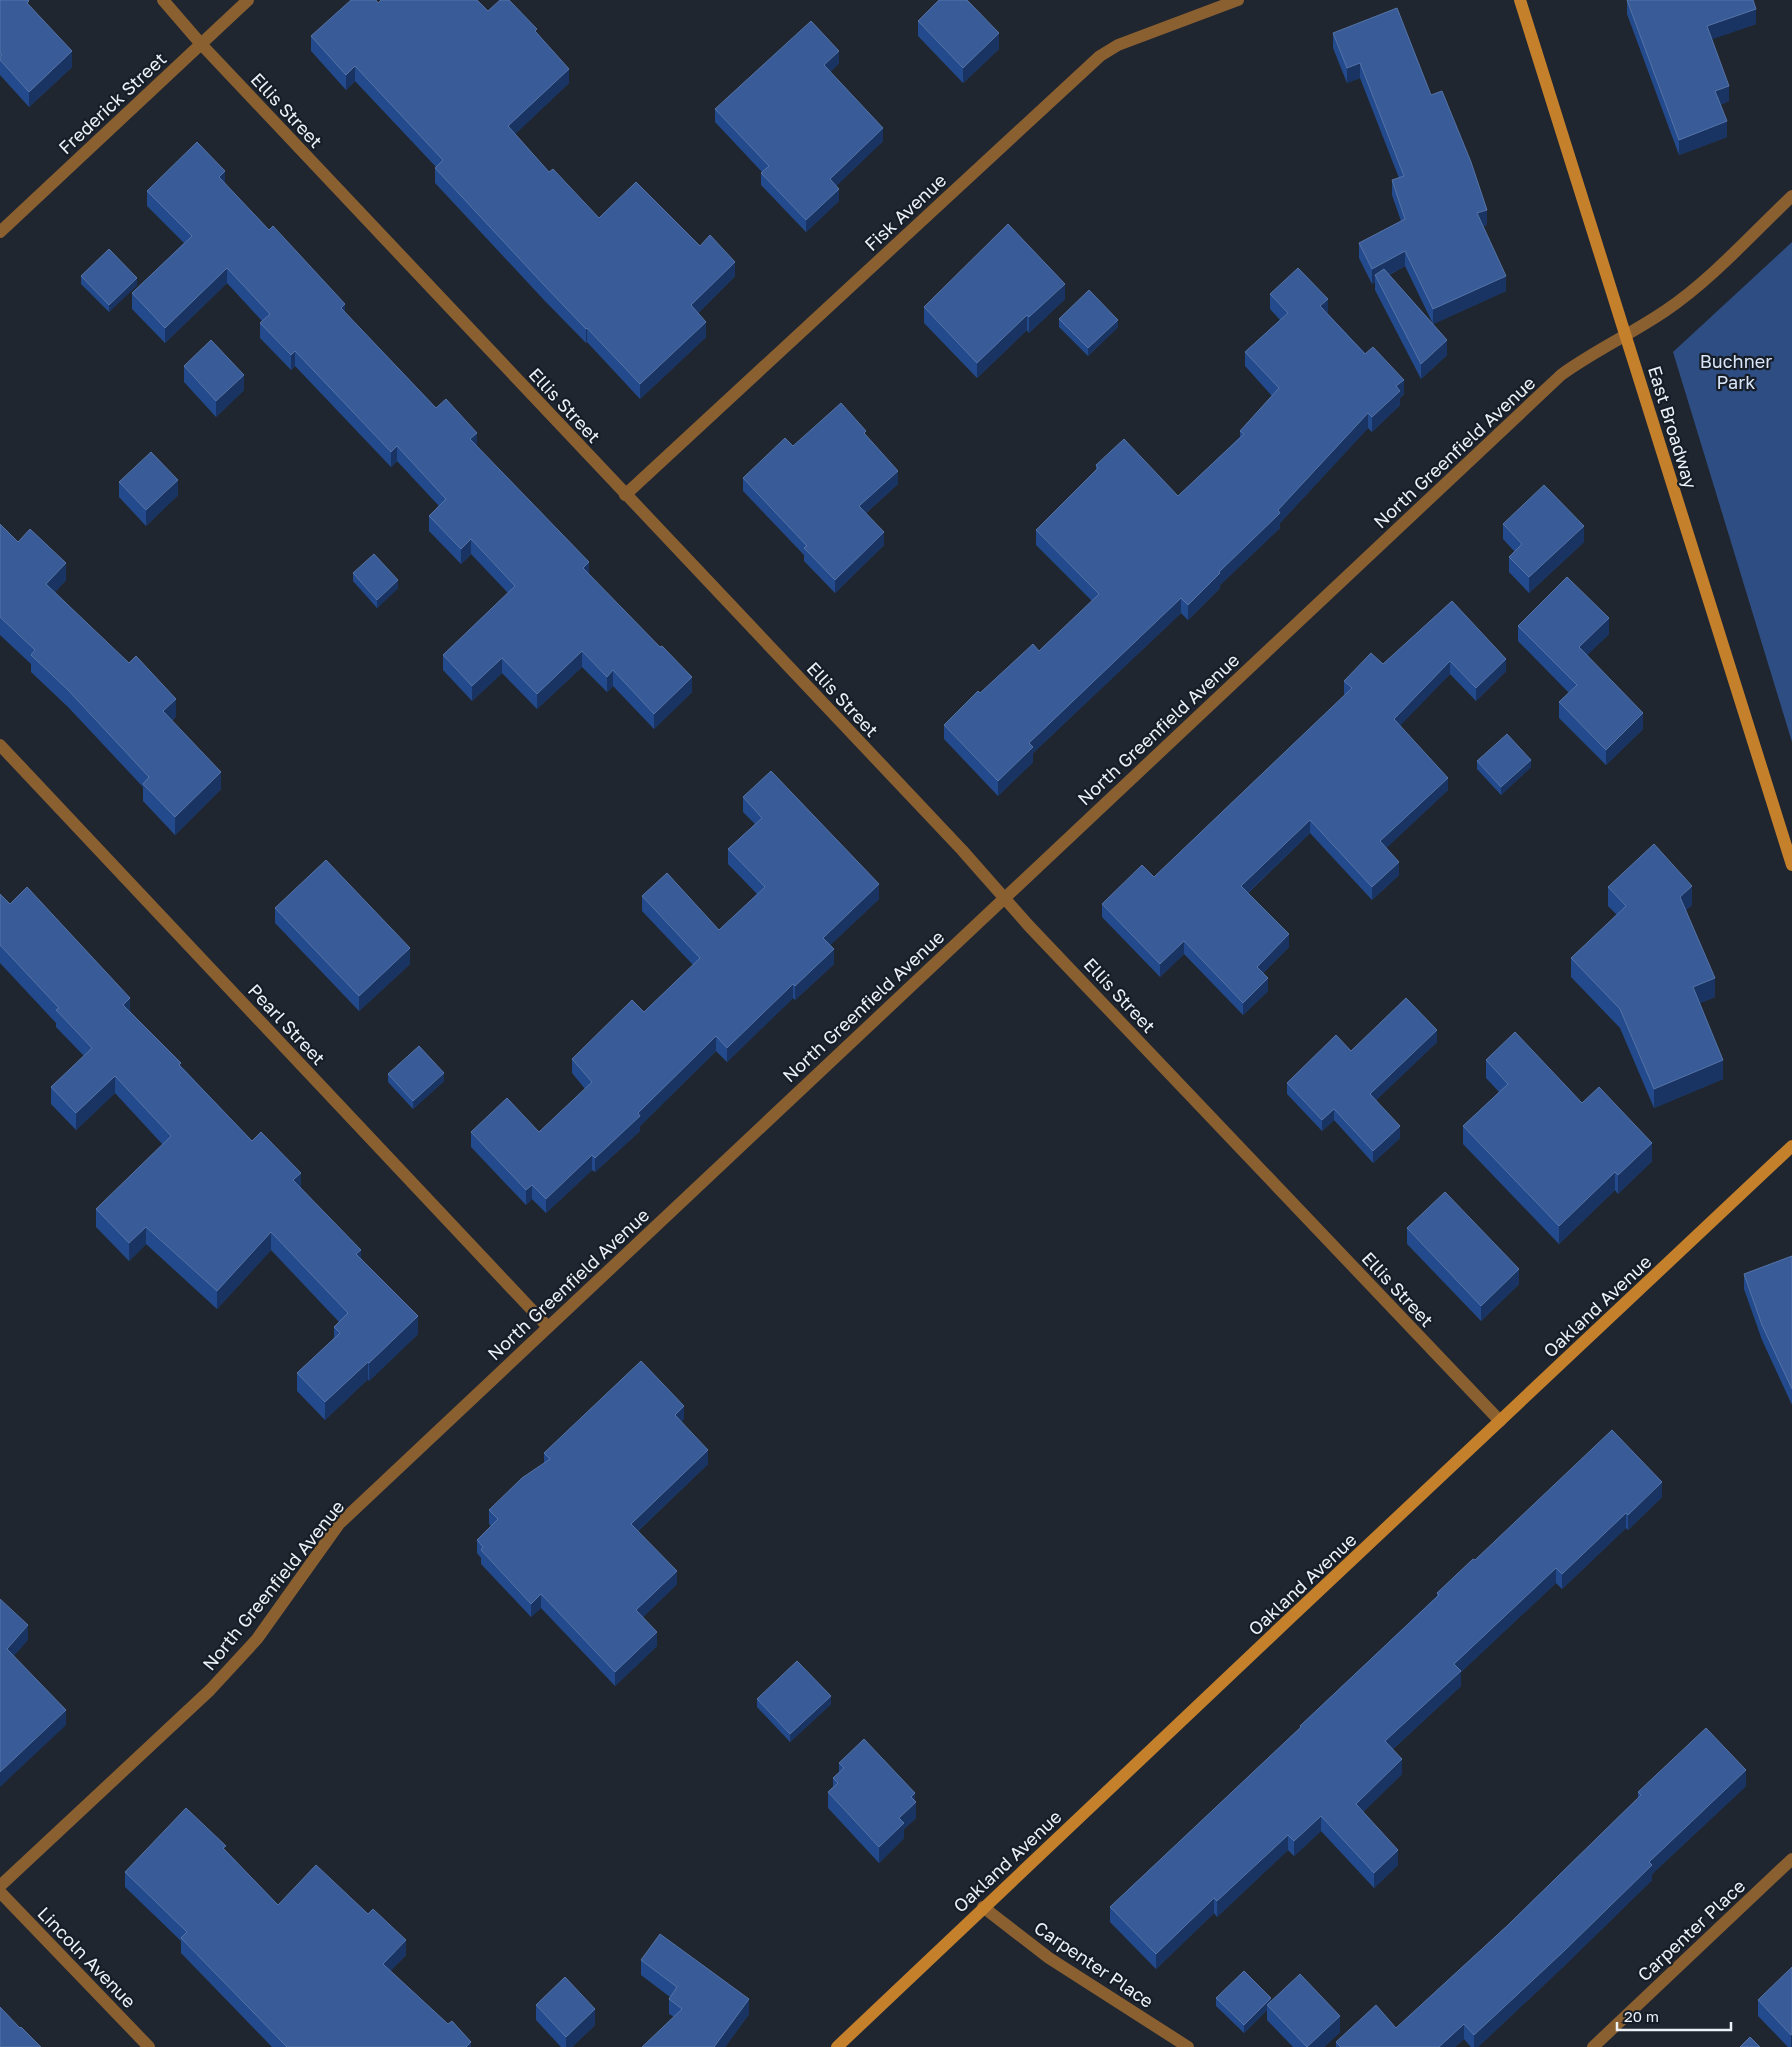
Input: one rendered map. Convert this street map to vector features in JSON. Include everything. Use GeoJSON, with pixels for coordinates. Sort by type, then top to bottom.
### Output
{"type":"FeatureCollection","features":[{"type":"Feature","properties":{"kind":"street","name":"Ellis Street"},"geometry":{"type":"LineString","coordinates":[[163,0],[201,44],[962,850],[1004,898],[1500,1421]]}},
{"type":"Feature","properties":{"kind":"street","name":"Frederick Street"},"geometry":{"type":"LineString","coordinates":[[0,232],[248,0]]}},
{"type":"Feature","properties":{"kind":"street","name":"Fisk Avenue"},"geometry":{"type":"LineString","coordinates":[[625,495],[1100,56],[1118,45],[1238,0]]}},
{"type":"Feature","properties":{"kind":"street","name":"East Broadway"},"geometry":{"type":"LineString","coordinates":[[1520,0],[1792,865]]}},
{"type":"Feature","properties":{"kind":"street","name":"North Greenfield Avenue"},"geometry":{"type":"LineString","coordinates":[[0,1886],[210,1690],[257,1639],[339,1524],[1557,379],[1586,357],[1664,312],[1697,285],[1792,196]]}},
{"type":"Feature","properties":{"kind":"street","name":"Pearl Street"},"geometry":{"type":"LineString","coordinates":[[0,745],[548,1327]]}},
{"type":"Feature","properties":{"kind":"street","name":"Oakland Avenue"},"geometry":{"type":"LineString","coordinates":[[836,2047],[1792,1146]]}},
{"type":"Feature","properties":{"kind":"street","name":"Carpenter Place"},"geometry":{"type":"LineString","coordinates":[[1593,2047],[1792,1859]]}},
{"type":"Feature","properties":{"kind":"street","name":"Lincoln Avenue"},"geometry":{"type":"LineString","coordinates":[[0,1892],[149,2047]]}},
{"type":"Feature","properties":{"kind":"street","name":"Carpenter Place"},"geometry":{"type":"LineString","coordinates":[[983,1907],[1049,1958],[1188,2047]]}},
{"type":"Feature","properties":{"kind":"green space","name":"Buchner Park"},"geometry":{"type":"Polygon","coordinates":[[[1792,242],[1792,742],[1673,352],[1792,242]]]}},
{"type":"Feature","properties":{"kind":"building"},"geometry":{"type":"Polygon","coordinates":[[[0,0],[28,0],[27,3],[72,51],[29,92],[0,60],[2,55],[0,53],[0,0]]]}},
{"type":"Feature","properties":{"kind":"building"},"geometry":{"type":"Polygon","coordinates":[[[351,0],[376,0],[378,3],[381,0],[477,0],[488,11],[500,0],[509,0],[537,29],[535,31],[569,69],[508,126],[549,172],[553,169],[599,218],[636,182],[700,246],[710,235],[735,262],[691,305],[706,322],[640,384],[435,168],[443,160],[355,66],[346,75],[311,36],[351,0]]]}},
{"type":"Feature","properties":{"kind":"building"},"geometry":{"type":"Polygon","coordinates":[[[939,0],[967,0],[999,33],[963,68],[918,21],[939,0]]]}},
{"type":"Feature","properties":{"kind":"building"},"geometry":{"type":"Polygon","coordinates":[[[1627,0],[1753,0],[1756,9],[1707,26],[1729,86],[1715,91],[1727,121],[1679,140],[1627,0]]]}},
{"type":"Feature","properties":{"kind":"building"},"geometry":{"type":"Polygon","coordinates":[[[1397,8],[1431,95],[1442,91],[1471,162],[1487,210],[1477,213],[1506,276],[1433,309],[1405,251],[1372,269],[1359,243],[1405,219],[1392,180],[1404,176],[1360,63],[1347,68],[1333,33],[1397,8]]]}},
{"type":"Feature","properties":{"kind":"building"},"geometry":{"type":"Polygon","coordinates":[[[811,21],[839,51],[824,65],[883,128],[830,179],[839,189],[806,220],[761,173],[769,166],[715,109],[811,21]]]}},
{"type":"Feature","properties":{"kind":"building"},"geometry":{"type":"Polygon","coordinates":[[[197,142],[225,171],[219,177],[269,230],[273,226],[345,304],[341,308],[436,408],[446,399],[477,433],[470,439],[589,562],[583,568],[692,677],[654,714],[613,670],[607,677],[582,651],[537,694],[502,658],[472,686],[443,655],[515,586],[471,539],[461,549],[429,516],[446,499],[397,446],[391,452],[295,351],[291,355],[260,323],[270,314],[227,268],[165,328],[132,293],[192,236],[147,191],[197,142]]]}},
{"type":"Feature","properties":{"kind":"building"},"geometry":{"type":"Polygon","coordinates":[[[1008,224],[1065,284],[1029,317],[1027,315],[977,363],[924,307],[1008,224]]]}},
{"type":"Feature","properties":{"kind":"building"},"geometry":{"type":"Polygon","coordinates":[[[109,249],[137,278],[109,305],[81,276],[109,249]]]}},
{"type":"Feature","properties":{"kind":"building"},"geometry":{"type":"Polygon","coordinates":[[[1298,268],[1328,299],[1320,306],[1365,354],[1373,347],[1404,380],[1396,386],[1400,391],[1372,417],[1368,413],[1278,510],[1280,513],[1188,605],[1181,598],[1029,743],[1033,747],[998,781],[944,725],[978,691],[980,693],[1033,644],[1039,651],[1099,594],[1036,530],[1098,468],[1096,465],[1124,439],[1178,496],[1244,434],[1240,431],[1279,388],[1245,352],[1288,313],[1270,294],[1298,268]]]}},
{"type":"Feature","properties":{"kind":"building"},"geometry":{"type":"Polygon","coordinates":[[[1384,269],[1447,340],[1421,364],[1375,275],[1384,269]]]}},
{"type":"Feature","properties":{"kind":"building"},"geometry":{"type":"Polygon","coordinates":[[[1089,290],[1118,320],[1088,348],[1059,319],[1089,290]]]}},
{"type":"Feature","properties":{"kind":"building"},"geometry":{"type":"Polygon","coordinates":[[[211,340],[244,375],[216,401],[184,366],[211,340]]]}},
{"type":"Feature","properties":{"kind":"building"},"geometry":{"type":"Polygon","coordinates":[[[841,403],[866,431],[864,433],[898,471],[859,506],[884,532],[835,580],[804,548],[807,546],[743,478],[785,438],[793,446],[841,403]]]}},
{"type":"Feature","properties":{"kind":"building"},"geometry":{"type":"Polygon","coordinates":[[[151,452],[178,480],[146,510],[119,482],[151,452]]]}},
{"type":"Feature","properties":{"kind":"building"},"geometry":{"type":"Polygon","coordinates":[[[1544,485],[1584,526],[1529,577],[1509,557],[1522,544],[1503,524],[1544,485]]]}},
{"type":"Feature","properties":{"kind":"building"},"geometry":{"type":"Polygon","coordinates":[[[0,524],[18,542],[30,529],[66,563],[46,584],[129,663],[136,656],[176,699],[163,711],[221,772],[175,817],[143,784],[149,777],[68,690],[31,655],[35,650],[0,617],[0,524]]]}},
{"type":"Feature","properties":{"kind":"building"},"geometry":{"type":"Polygon","coordinates":[[[374,554],[398,580],[377,600],[353,573],[374,554]]]}},
{"type":"Feature","properties":{"kind":"building"},"geometry":{"type":"Polygon","coordinates":[[[1567,577],[1609,618],[1579,647],[1643,713],[1606,750],[1559,702],[1577,685],[1518,626],[1567,577]]]}},
{"type":"Feature","properties":{"kind":"building"},"geometry":{"type":"Polygon","coordinates":[[[1452,601],[1506,659],[1476,688],[1450,661],[1394,719],[1448,778],[1380,841],[1399,862],[1372,887],[1310,820],[1241,886],[1289,934],[1257,967],[1268,978],[1243,1003],[1184,941],[1160,964],[1102,904],[1142,865],[1154,877],[1352,688],[1344,681],[1371,653],[1383,664],[1452,601]]]}},
{"type":"Feature","properties":{"kind":"building"},"geometry":{"type":"Polygon","coordinates":[[[1507,734],[1531,760],[1501,787],[1477,761],[1507,734]]]}},
{"type":"Feature","properties":{"kind":"building"},"geometry":{"type":"Polygon","coordinates":[[[771,771],[879,884],[823,938],[834,949],[795,986],[793,984],[727,1048],[716,1036],[638,1113],[640,1116],[595,1158],[592,1155],[546,1199],[532,1185],[526,1190],[471,1132],[507,1098],[539,1132],[592,1082],[572,1059],[632,1000],[644,1012],[700,958],[642,896],[667,873],[719,930],[765,887],[728,849],[762,818],[743,797],[771,771]]]}},
{"type":"Feature","properties":{"kind":"building"},"geometry":{"type":"Polygon","coordinates":[[[1654,844],[1692,886],[1680,897],[1715,978],[1693,987],[1723,1060],[1654,1089],[1620,1009],[1571,958],[1626,906],[1608,887],[1654,844]]]}},
{"type":"Feature","properties":{"kind":"building"},"geometry":{"type":"Polygon","coordinates":[[[326,860],[410,948],[359,996],[275,908],[326,860]]]}},
{"type":"Feature","properties":{"kind":"building"},"geometry":{"type":"Polygon","coordinates":[[[27,887],[130,998],[123,1005],[181,1063],[179,1065],[252,1141],[261,1132],[301,1173],[293,1180],[361,1250],[356,1254],[418,1316],[325,1402],[297,1373],[340,1333],[334,1327],[348,1313],[271,1232],[217,1291],[146,1227],[129,1243],[96,1209],[171,1136],[115,1076],[76,1113],[51,1087],[92,1048],[56,1010],[59,1008],[0,945],[0,894],[10,904],[27,887]]]}},
{"type":"Feature","properties":{"kind":"building"},"geometry":{"type":"Polygon","coordinates":[[[1406,998],[1437,1030],[1370,1094],[1400,1126],[1373,1151],[1334,1109],[1322,1120],[1287,1083],[1336,1035],[1351,1051],[1406,998]]]}},
{"type":"Feature","properties":{"kind":"building"},"geometry":{"type":"Polygon","coordinates":[[[1515,1032],[1582,1103],[1599,1087],[1652,1143],[1618,1175],[1615,1172],[1559,1226],[1463,1126],[1508,1084],[1486,1060],[1515,1032]]]}},
{"type":"Feature","properties":{"kind":"building"},"geometry":{"type":"Polygon","coordinates":[[[419,1046],[444,1073],[413,1101],[388,1074],[419,1046]]]}},
{"type":"Feature","properties":{"kind":"building"},"geometry":{"type":"Polygon","coordinates":[[[1445,1192],[1519,1269],[1481,1306],[1407,1228],[1445,1192]]]}},
{"type":"Feature","properties":{"kind":"building"},"geometry":{"type":"Polygon","coordinates":[[[1792,1256],[1792,1389],[1762,1325],[1744,1274],[1792,1256]]]}},
{"type":"Feature","properties":{"kind":"building"},"geometry":{"type":"Polygon","coordinates":[[[641,1361],[684,1406],[675,1415],[708,1450],[631,1524],[677,1571],[636,1610],[657,1632],[615,1672],[541,1594],[531,1604],[481,1550],[483,1547],[477,1540],[498,1519],[489,1510],[522,1478],[550,1459],[544,1453],[641,1361]]]}},
{"type":"Feature","properties":{"kind":"building"},"geometry":{"type":"Polygon","coordinates":[[[1612,1430],[1662,1482],[1628,1515],[1626,1513],[1562,1574],[1556,1568],[1454,1664],[1461,1671],[1385,1741],[1402,1759],[1356,1804],[1398,1850],[1374,1873],[1321,1816],[1294,1841],[1288,1835],[1217,1901],[1214,1898],[1156,1954],[1110,1907],[1439,1595],[1437,1593],[1473,1559],[1475,1560],[1612,1430]]]}},
{"type":"Feature","properties":{"kind":"building"},"geometry":{"type":"Polygon","coordinates":[[[0,1599],[28,1625],[7,1649],[66,1710],[0,1772],[0,1599]]]}},
{"type":"Feature","properties":{"kind":"building"},"geometry":{"type":"Polygon","coordinates":[[[797,1661],[831,1696],[790,1734],[757,1699],[797,1661]]]}},
{"type":"Feature","properties":{"kind":"building"},"geometry":{"type":"Polygon","coordinates":[[[1706,1728],[1746,1770],[1649,1862],[1652,1865],[1564,1951],[1474,2035],[1464,2024],[1439,2047],[1341,2047],[1336,2042],[1376,2005],[1396,2028],[1508,1925],[1641,1795],[1638,1792],[1706,1728]]]}},
{"type":"Feature","properties":{"kind":"building"},"geometry":{"type":"Polygon","coordinates":[[[864,1739],[915,1793],[911,1797],[916,1802],[899,1818],[904,1823],[879,1847],[828,1792],[838,1783],[833,1778],[844,1768],[839,1763],[864,1739]]]}},
{"type":"Feature","properties":{"kind":"building"},"geometry":{"type":"Polygon","coordinates":[[[186,1808],[226,1846],[223,1848],[278,1905],[316,1865],[368,1914],[373,1909],[406,1940],[383,1964],[448,2024],[452,2021],[471,2042],[466,2047],[287,2047],[181,1938],[187,1932],[125,1872],[186,1808]]]}},
{"type":"Feature","properties":{"kind":"building"},"geometry":{"type":"Polygon","coordinates":[[[660,1934],[749,1999],[714,2047],[642,2047],[682,2009],[669,1999],[677,1987],[641,1960],[660,1934]]]}},
{"type":"Feature","properties":{"kind":"building"},"geometry":{"type":"Polygon","coordinates":[[[1792,1967],[1792,2034],[1791,2035],[1758,2000],[1792,1967]]]}},
{"type":"Feature","properties":{"kind":"building"},"geometry":{"type":"Polygon","coordinates":[[[1244,1971],[1271,1998],[1244,2025],[1216,1998],[1244,1971]]]}},
{"type":"Feature","properties":{"kind":"building"},"geometry":{"type":"Polygon","coordinates":[[[1300,1974],[1340,2016],[1307,2047],[1267,2005],[1300,1974]]]}},
{"type":"Feature","properties":{"kind":"building"},"geometry":{"type":"Polygon","coordinates":[[[565,1977],[595,2009],[566,2037],[536,2005],[565,1977]]]}},
{"type":"Feature","properties":{"kind":"building"},"geometry":{"type":"Polygon","coordinates":[[[0,2007],[20,2028],[41,2047],[0,2047],[0,2007]]]}},
{"type":"Feature","properties":{"kind":"building"},"geometry":{"type":"Polygon","coordinates":[[[1750,2037],[1760,2047],[1740,2047],[1750,2037]]]}}]}
